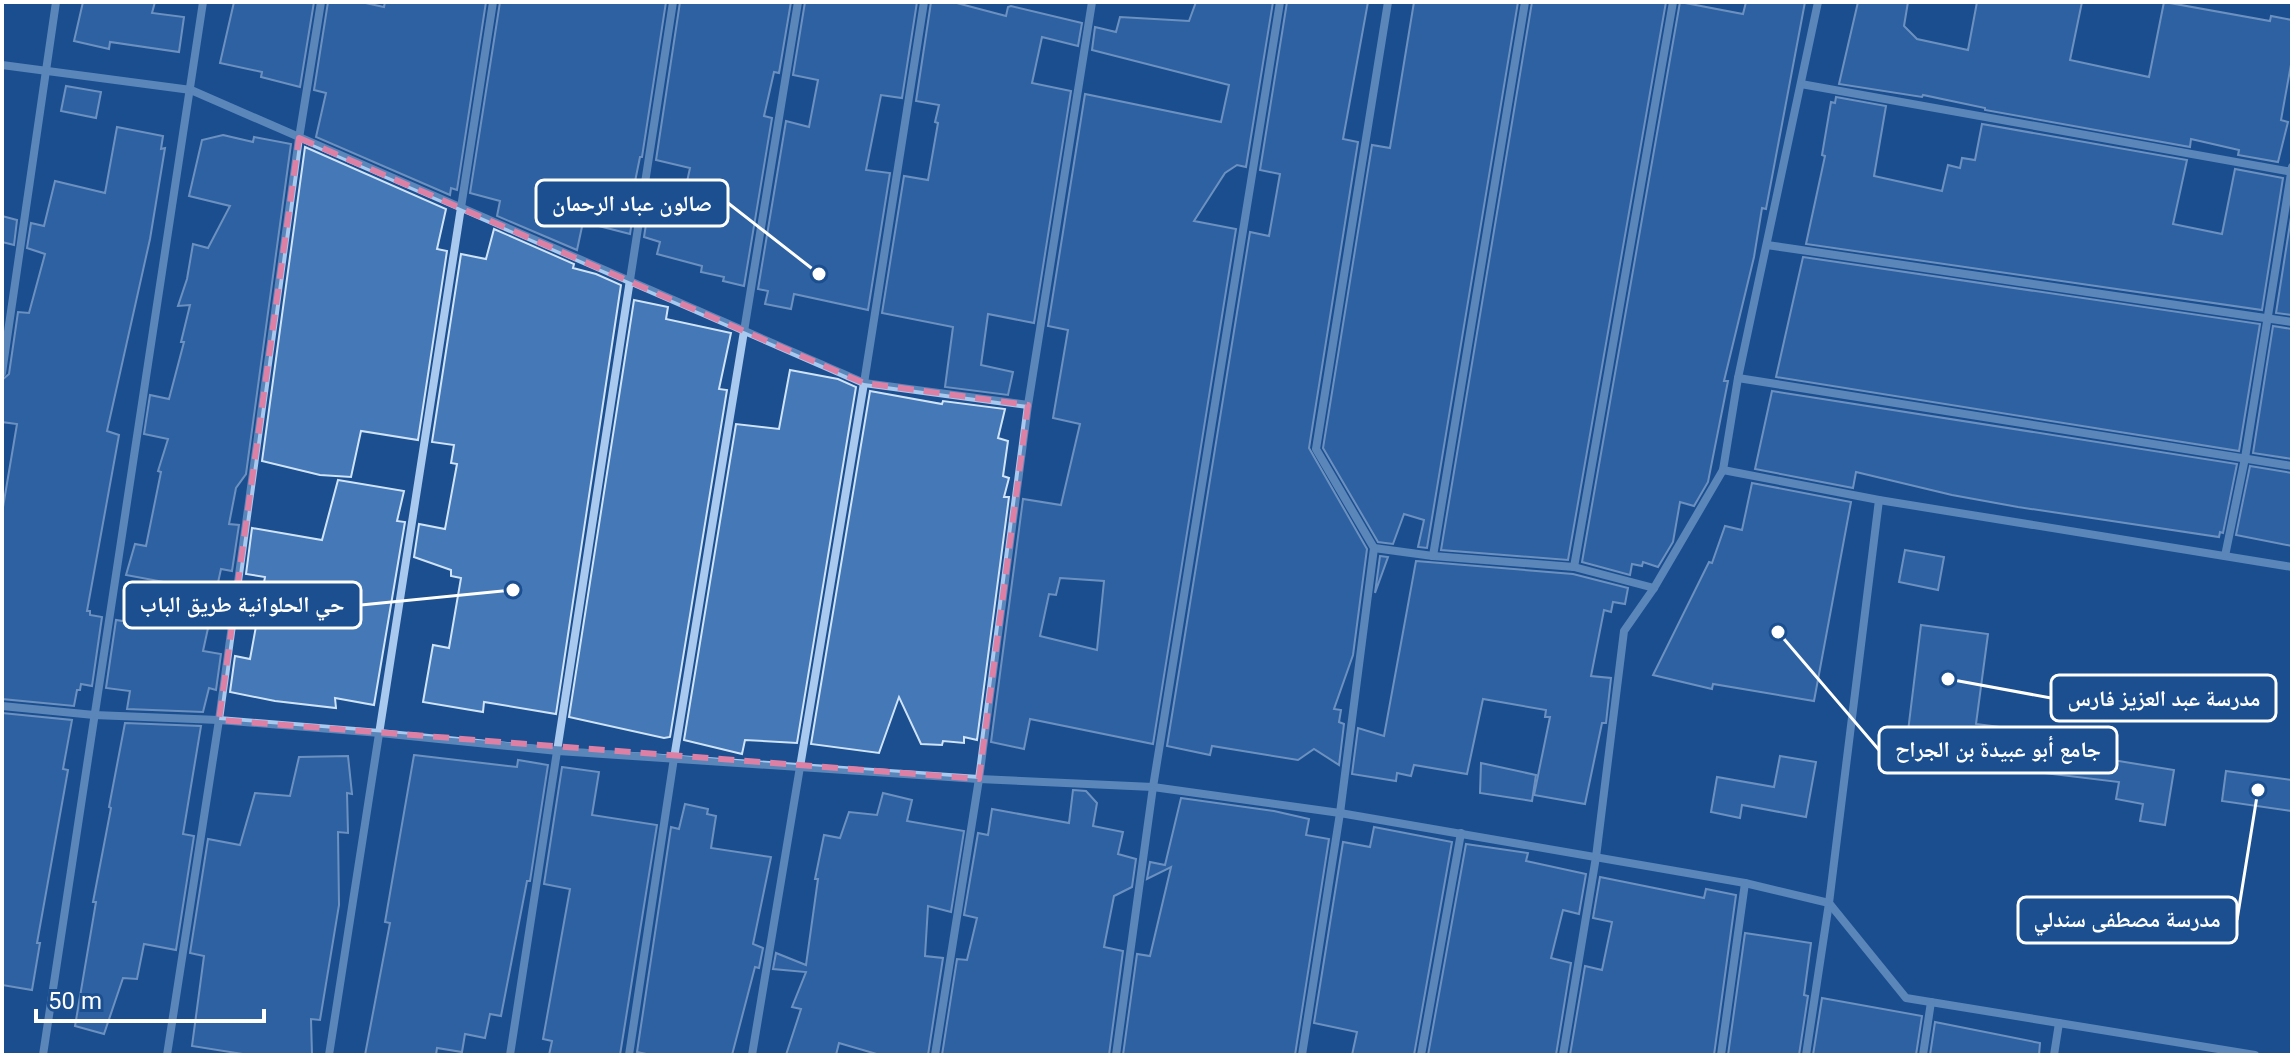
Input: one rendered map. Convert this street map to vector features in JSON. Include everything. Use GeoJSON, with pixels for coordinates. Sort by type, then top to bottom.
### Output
{"type":"FeatureCollection","features":[{"type":"Feature","properties":{"kind":"street"},"geometry":{"type":"LineString","coordinates":[[2,373],[56,2]]}},
{"type":"Feature","properties":{"kind":"street"},"geometry":{"type":"LineString","coordinates":[[43,1055],[203,2]]}},
{"type":"Feature","properties":{"kind":"street"},"geometry":{"type":"LineString","coordinates":[[167,1055],[219,720],[299,138],[321,2]]}},
{"type":"Feature","properties":{"kind":"street"},"geometry":{"type":"LineString","coordinates":[[329,1055],[493,2]]}},
{"type":"Feature","properties":{"kind":"street"},"geometry":{"type":"LineString","coordinates":[[510,1055],[673,2]]}},
{"type":"Feature","properties":{"kind":"street"},"geometry":{"type":"LineString","coordinates":[[629,1055],[742,330],[798,2]]}},
{"type":"Feature","properties":{"kind":"street"},"geometry":{"type":"LineString","coordinates":[[752,1055],[924,2]]}},
{"type":"Feature","properties":{"kind":"street"},"geometry":{"type":"LineString","coordinates":[[935,1055],[979,779],[1028,405],[1092,2]]}},
{"type":"Feature","properties":{"kind":"street"},"geometry":{"type":"LineString","coordinates":[[1116,1055],[1153,787],[1280,2]]}},
{"type":"Feature","properties":{"kind":"street"},"geometry":{"type":"LineString","coordinates":[[1302,1055],[1340,813],[1374,548],[1316,449],[1388,2]]}},
{"type":"Feature","properties":{"kind":"street"},"geometry":{"type":"LineString","coordinates":[[1433,556],[1525,2]]}},
{"type":"Feature","properties":{"kind":"street"},"geometry":{"type":"LineString","coordinates":[[1574,567],[1673,2]]}},
{"type":"Feature","properties":{"kind":"street"},"geometry":{"type":"LineString","coordinates":[[1563,1055],[1596,857],[1624,631],[1654,588],[1723,470],[1738,378],[1818,2]]}},
{"type":"Feature","properties":{"kind":"street"},"geometry":{"type":"LineString","coordinates":[[2,65],[191,90],[864,383],[1028,405]]}},
{"type":"Feature","properties":{"kind":"street"},"geometry":{"type":"LineString","coordinates":[[1801,84],[2292,170],[2245,458],[2225,556]]}},
{"type":"Feature","properties":{"kind":"street"},"geometry":{"type":"LineString","coordinates":[[1767,245],[2292,322]]}},
{"type":"Feature","properties":{"kind":"street"},"geometry":{"type":"LineString","coordinates":[[1738,378],[2292,466]]}},
{"type":"Feature","properties":{"kind":"street"},"geometry":{"type":"LineString","coordinates":[[1723,470],[1879,500],[2292,567]]}},
{"type":"Feature","properties":{"kind":"street"},"geometry":{"type":"LineString","coordinates":[[1806,1055],[1829,903],[1879,500]]}},
{"type":"Feature","properties":{"kind":"street"},"geometry":{"type":"LineString","coordinates":[[1374,548],[1574,567],[1654,588]]}},
{"type":"Feature","properties":{"kind":"street"},"geometry":{"type":"LineString","coordinates":[[2,706],[94,715],[219,720],[380,733],[558,751],[979,779],[1153,787],[1340,813],[1745,883],[1829,903],[1906,998],[2206,1051],[2255,1055]]}},
{"type":"Feature","properties":{"kind":"street"},"geometry":{"type":"LineString","coordinates":[[1421,1055],[1461,833]]}},
{"type":"Feature","properties":{"kind":"street"},"geometry":{"type":"LineString","coordinates":[[1721,1055],[1745,883]]}},
{"type":"Feature","properties":{"kind":"street"},"geometry":{"type":"LineString","coordinates":[[1923,1055],[1931,1002]]}},
{"type":"Feature","properties":{"kind":"street"},"geometry":{"type":"LineString","coordinates":[[2054,1055],[2059,1023]]}},
{"type":"Feature","properties":{"kind":"highlighted area"},"geometry":{"type":"Polygon","coordinates":[[[299,138],[864,383],[1028,405],[979,779],[219,720],[299,138]]]}},
{"type":"Feature","properties":{"kind":"building"},"geometry":{"type":"Polygon","coordinates":[[[83,2],[155,2],[152,13],[184,17],[179,52],[110,42],[109,49],[74,41],[83,2]]]}},
{"type":"Feature","properties":{"kind":"building"},"geometry":{"type":"Polygon","coordinates":[[[234,2],[314,2],[300,87],[261,77],[262,72],[220,63],[234,2]]]}},
{"type":"Feature","properties":{"kind":"building"},"geometry":{"type":"Polygon","coordinates":[[[328,2],[361,2],[384,7],[385,2],[486,2],[457,190],[451,188],[450,195],[316,137],[326,93],[314,90],[328,2]]]}},
{"type":"Feature","properties":{"kind":"building"},"geometry":{"type":"Polygon","coordinates":[[[500,2],[666,2],[642,157],[631,201],[635,202],[630,234],[583,222],[577,250],[497,216],[500,201],[470,193],[500,2]]]}},
{"type":"Feature","properties":{"kind":"building"},"geometry":{"type":"Polygon","coordinates":[[[680,2],[791,2],[779,73],[774,72],[764,116],[772,118],[744,286],[701,272],[702,266],[657,254],[660,242],[644,237],[649,205],[680,214],[690,168],[656,160],[680,2]]]}},
{"type":"Feature","properties":{"kind":"building"},"geometry":{"type":"Polygon","coordinates":[[[805,2],[917,2],[902,98],[881,95],[866,170],[890,173],[868,310],[794,294],[791,309],[765,304],[768,291],[758,289],[786,121],[809,127],[818,80],[793,75],[805,2]]]}},
{"type":"Feature","properties":{"kind":"building"},"geometry":{"type":"Polygon","coordinates":[[[931,2],[953,2],[1006,16],[1011,6],[1082,23],[1078,46],[1042,37],[1032,83],[1071,91],[1034,323],[988,314],[981,365],[1013,372],[1008,395],[945,387],[953,327],[882,313],[904,176],[928,180],[938,123],[935,122],[939,105],[916,101],[931,2]]]}},
{"type":"Feature","properties":{"kind":"building"},"geometry":{"type":"Polygon","coordinates":[[[1196,2],[1273,2],[1246,167],[1237,165],[1225,173],[1194,221],[1236,229],[1153,744],[1030,719],[1024,749],[991,742],[1023,499],[1061,505],[1080,424],[1053,418],[1068,330],[1048,326],[1085,94],[1221,122],[1229,85],[1092,50],[1095,27],[1116,32],[1120,17],[1189,21],[1196,2]],[[1060,578],[1056,595],[1049,594],[1040,636],[1097,650],[1104,581],[1060,578]]]}},
{"type":"Feature","properties":{"kind":"building"},"geometry":{"type":"Polygon","coordinates":[[[1287,2],[1368,2],[1343,139],[1358,142],[1309,448],[1367,549],[1353,655],[1334,709],[1341,710],[1339,722],[1344,724],[1339,765],[1314,749],[1298,760],[1212,746],[1210,755],[1167,746],[1250,232],[1269,236],[1280,174],[1260,170],[1287,2]]]}},
{"type":"Feature","properties":{"kind":"building"},"geometry":{"type":"Polygon","coordinates":[[[1414,2],[1518,2],[1427,548],[1418,547],[1424,520],[1404,514],[1393,544],[1378,542],[1323,448],[1372,145],[1390,148],[1414,2]]]}},
{"type":"Feature","properties":{"kind":"building"},"geometry":{"type":"Polygon","coordinates":[[[1532,2],[1666,2],[1568,560],[1441,550],[1532,2]]]}},
{"type":"Feature","properties":{"kind":"building"},"geometry":{"type":"Polygon","coordinates":[[[1680,2],[1743,14],[1746,2],[1805,2],[1766,209],[1762,208],[1754,257],[1724,381],[1728,381],[1708,482],[1694,506],[1680,502],[1673,542],[1658,567],[1643,562],[1642,566],[1632,564],[1630,575],[1582,562],[1680,2]]]}},
{"type":"Feature","properties":{"kind":"building"},"geometry":{"type":"Polygon","coordinates":[[[1858,2],[1908,2],[1904,26],[1917,39],[1968,50],[1977,2],[2082,2],[2070,60],[2149,77],[2164,2],[2270,21],[2271,16],[2292,20],[2292,59],[2281,120],[2288,122],[2278,162],[2238,155],[2239,150],[2191,139],[2190,147],[1985,110],[1923,95],[1839,84],[1858,2]]]}},
{"type":"Feature","properties":{"kind":"building"},"geometry":{"type":"Polygon","coordinates":[[[66,86],[101,92],[96,118],[61,111],[66,86]]]}},
{"type":"Feature","properties":{"kind":"building"},"geometry":{"type":"Polygon","coordinates":[[[1836,97],[1886,106],[1874,176],[1942,191],[1948,165],[1960,168],[1962,158],[1975,160],[1982,124],[2187,160],[2173,224],[2222,234],[2235,169],[2283,178],[2262,310],[1806,244],[1825,156],[1822,155],[1831,102],[1835,103],[1836,97]]]}},
{"type":"Feature","properties":{"kind":"building"},"geometry":{"type":"Polygon","coordinates":[[[117,127],[163,136],[161,149],[165,148],[150,239],[107,431],[119,435],[87,611],[90,615],[102,617],[92,686],[81,684],[74,706],[2,699],[2,513],[17,424],[2,422],[2,380],[9,374],[18,312],[29,313],[45,254],[27,248],[31,223],[44,226],[55,181],[105,193],[117,127]]]}},
{"type":"Feature","properties":{"kind":"building"},"geometry":{"type":"Polygon","coordinates":[[[223,135],[253,142],[254,137],[291,144],[246,474],[236,488],[229,524],[239,525],[232,571],[221,569],[203,651],[221,654],[216,690],[209,688],[203,712],[127,709],[130,691],[106,688],[116,620],[154,626],[164,582],[126,575],[135,544],[146,546],[161,472],[158,471],[168,439],[144,434],[150,395],[169,399],[190,305],[178,306],[193,244],[208,248],[230,206],[189,196],[202,140],[223,135]]]}},
{"type":"Feature","properties":{"kind":"building"},"geometry":{"type":"Polygon","coordinates":[[[305,147],[446,209],[437,249],[447,251],[418,440],[361,431],[351,477],[320,475],[262,461],[305,147]]]}},
{"type":"Feature","properties":{"kind":"building"},"geometry":{"type":"Polygon","coordinates":[[[2292,211],[2292,315],[2276,313],[2292,211]]]}},
{"type":"Feature","properties":{"kind":"building"},"geometry":{"type":"Polygon","coordinates":[[[2,216],[17,220],[14,245],[2,242],[2,216]]]}},
{"type":"Feature","properties":{"kind":"building"},"geometry":{"type":"Polygon","coordinates":[[[494,229],[574,264],[573,268],[621,285],[556,714],[484,702],[483,712],[423,702],[433,645],[449,648],[461,578],[451,576],[451,570],[414,557],[419,524],[445,529],[457,464],[451,463],[454,445],[432,442],[461,254],[486,259],[494,229]]]}},
{"type":"Feature","properties":{"kind":"building"},"geometry":{"type":"Polygon","coordinates":[[[1803,257],[2260,324],[2239,451],[1776,377],[1803,257]]]}},
{"type":"Feature","properties":{"kind":"building"},"geometry":{"type":"Polygon","coordinates":[[[634,300],[668,307],[666,319],[731,333],[719,389],[727,390],[670,737],[664,738],[569,717],[634,300]]]}},
{"type":"Feature","properties":{"kind":"building"},"geometry":{"type":"Polygon","coordinates":[[[2273,326],[2292,329],[2292,459],[2253,453],[2273,326]]]}},
{"type":"Feature","properties":{"kind":"building"},"geometry":{"type":"Polygon","coordinates":[[[790,370],[838,379],[856,387],[797,743],[745,740],[742,754],[684,740],[736,424],[779,429],[790,370]]]}},
{"type":"Feature","properties":{"kind":"building"},"geometry":{"type":"Polygon","coordinates":[[[870,391],[942,404],[943,401],[1005,409],[998,438],[1008,441],[1003,476],[1009,478],[1004,497],[1009,497],[977,740],[964,737],[964,743],[943,741],[942,745],[921,744],[899,697],[879,753],[811,744],[870,391]]]}},
{"type":"Feature","properties":{"kind":"building"},"geometry":{"type":"Polygon","coordinates":[[[1772,391],[2237,464],[2223,533],[2220,532],[2219,537],[2018,507],[1856,472],[1853,488],[1755,469],[1772,391]]]}},
{"type":"Feature","properties":{"kind":"building"},"geometry":{"type":"Polygon","coordinates":[[[2250,466],[2292,473],[2292,546],[2236,535],[2250,466]]]}},
{"type":"Feature","properties":{"kind":"building"},"geometry":{"type":"Polygon","coordinates":[[[338,480],[404,491],[397,521],[405,522],[374,705],[335,698],[336,708],[230,692],[235,656],[250,659],[265,577],[246,574],[252,528],[322,540],[338,480]]]}},
{"type":"Feature","properties":{"kind":"building"},"geometry":{"type":"Polygon","coordinates":[[[1752,483],[1851,502],[1814,701],[1713,684],[1712,689],[1653,675],[1709,562],[1712,563],[1725,526],[1742,530],[1752,483]]]}},
{"type":"Feature","properties":{"kind":"building"},"geometry":{"type":"Polygon","coordinates":[[[1905,550],[1944,557],[1938,590],[1899,582],[1905,550]]]}},
{"type":"Feature","properties":{"kind":"building"},"geometry":{"type":"Polygon","coordinates":[[[1380,556],[1388,557],[1375,593],[1380,556]]]}},
{"type":"Feature","properties":{"kind":"building"},"geometry":{"type":"Polygon","coordinates":[[[1416,561],[1573,574],[1628,588],[1625,604],[1613,602],[1611,612],[1604,610],[1591,676],[1611,678],[1606,723],[1602,723],[1585,804],[1534,795],[1550,717],[1545,717],[1546,710],[1483,699],[1467,774],[1414,765],[1411,776],[1397,773],[1396,781],[1352,774],[1358,728],[1384,736],[1416,561]]]}},
{"type":"Feature","properties":{"kind":"building"},"geometry":{"type":"Polygon","coordinates":[[[1921,625],[1988,634],[1976,724],[2096,739],[2094,757],[2174,770],[2165,825],[2140,821],[2143,804],[2116,799],[2119,782],[1905,756],[1921,625]]]}},
{"type":"Feature","properties":{"kind":"building"},"geometry":{"type":"Polygon","coordinates":[[[2,713],[72,720],[63,769],[68,770],[37,943],[40,943],[32,990],[2,985],[2,713]]]}},
{"type":"Feature","properties":{"kind":"building"},"geometry":{"type":"Polygon","coordinates":[[[125,723],[201,726],[183,834],[194,836],[176,950],[144,944],[137,979],[123,978],[104,1034],[75,1026],[96,902],[93,902],[125,723]]]}},
{"type":"Feature","properties":{"kind":"building"},"geometry":{"type":"Polygon","coordinates":[[[414,755],[517,767],[518,760],[548,765],[530,881],[527,881],[501,1016],[490,1014],[485,1038],[465,1034],[462,1052],[437,1048],[436,1055],[365,1055],[390,923],[385,922],[414,755]]]}},
{"type":"Feature","properties":{"kind":"building"},"geometry":{"type":"Polygon","coordinates":[[[348,756],[352,794],[347,793],[348,833],[338,832],[339,905],[320,1020],[311,1019],[312,1055],[249,1055],[192,1046],[204,956],[190,953],[208,839],[240,845],[255,793],[290,796],[299,757],[348,756]]]}},
{"type":"Feature","properties":{"kind":"building"},"geometry":{"type":"Polygon","coordinates":[[[1780,756],[1816,762],[1806,817],[1742,805],[1740,818],[1711,812],[1717,777],[1774,787],[1780,756]]]}},
{"type":"Feature","properties":{"kind":"building"},"geometry":{"type":"Polygon","coordinates":[[[1481,763],[1536,775],[1532,801],[1480,793],[1481,763]]]}},
{"type":"Feature","properties":{"kind":"building"},"geometry":{"type":"Polygon","coordinates":[[[562,767],[599,772],[592,815],[657,825],[620,1055],[549,1055],[552,1041],[543,1039],[570,889],[544,884],[562,767]]]}},
{"type":"Feature","properties":{"kind":"building"},"geometry":{"type":"Polygon","coordinates":[[[2226,771],[2292,780],[2292,811],[2222,801],[2226,771]]]}},
{"type":"Feature","properties":{"kind":"building"},"geometry":{"type":"Polygon","coordinates":[[[1073,790],[1086,791],[1097,803],[1093,826],[1123,832],[1118,854],[1136,859],[1132,887],[1114,896],[1104,947],[1123,951],[1109,1055],[942,1055],[957,959],[967,960],[977,918],[964,915],[978,833],[988,835],[992,809],[1069,823],[1073,790]]]}},
{"type":"Feature","properties":{"kind":"building"},"geometry":{"type":"Polygon","coordinates":[[[883,793],[912,800],[907,821],[964,831],[951,912],[928,906],[925,956],[943,958],[928,1055],[880,1055],[839,1043],[836,1055],[786,1055],[801,1009],[792,1007],[806,972],[773,969],[776,953],[806,965],[818,879],[815,879],[824,835],[840,838],[849,812],[877,815],[883,793]]]}},
{"type":"Feature","properties":{"kind":"building"},"geometry":{"type":"Polygon","coordinates":[[[1181,798],[1309,819],[1306,835],[1329,839],[1295,1055],[1123,1055],[1137,954],[1150,956],[1171,867],[1147,879],[1150,862],[1165,865],[1181,798]]]}},
{"type":"Feature","properties":{"kind":"building"},"geometry":{"type":"Polygon","coordinates":[[[685,804],[708,809],[707,814],[716,816],[711,848],[771,857],[753,944],[763,948],[732,1055],[651,1055],[637,1052],[671,827],[679,829],[685,804]]]}},
{"type":"Feature","properties":{"kind":"building"},"geometry":{"type":"Polygon","coordinates":[[[1374,827],[1452,842],[1414,1055],[1352,1055],[1357,1032],[1314,1023],[1343,842],[1370,847],[1374,827]]]}},
{"type":"Feature","properties":{"kind":"building"},"geometry":{"type":"Polygon","coordinates":[[[1466,844],[1528,853],[1526,861],[1586,874],[1579,914],[1563,910],[1551,958],[1571,963],[1556,1055],[1428,1055],[1466,844]]]}},
{"type":"Feature","properties":{"kind":"building"},"geometry":{"type":"Polygon","coordinates":[[[1600,877],[1704,898],[1706,889],[1736,895],[1714,1055],[1570,1055],[1585,966],[1602,970],[1612,922],[1593,918],[1600,877]]]}},
{"type":"Feature","properties":{"kind":"building"},"geometry":{"type":"Polygon","coordinates":[[[1745,933],[1811,943],[1804,995],[1808,996],[1799,1055],[1728,1055],[1745,933]]]}},
{"type":"Feature","properties":{"kind":"building"},"geometry":{"type":"Polygon","coordinates":[[[1822,998],[1922,1016],[1916,1055],[1813,1055],[1822,998]]]}},
{"type":"Feature","properties":{"kind":"building"},"geometry":{"type":"Polygon","coordinates":[[[1935,1022],[2040,1043],[2039,1055],[1930,1055],[1935,1022]]]}},
{"type":"Feature","properties":{"kind":"place","name":"صالون عباد الرحمان"},"geometry":{"type":"Point","coordinates":[819,274]}},
{"type":"Feature","properties":{"kind":"place","name":"حي الحلوانية طريق الباب"},"geometry":{"type":"Point","coordinates":[513,590]}},
{"type":"Feature","properties":{"kind":"place","name":"جامع أبو عبيدة بن الجراح"},"geometry":{"type":"Point","coordinates":[1778,632]}},
{"type":"Feature","properties":{"kind":"place","name":"مدرسة عبد العزيز فارس"},"geometry":{"type":"Point","coordinates":[1948,679]}},
{"type":"Feature","properties":{"kind":"place","name":"مدرسة مصطفى سندلي"},"geometry":{"type":"Point","coordinates":[2258,790]}}]}
